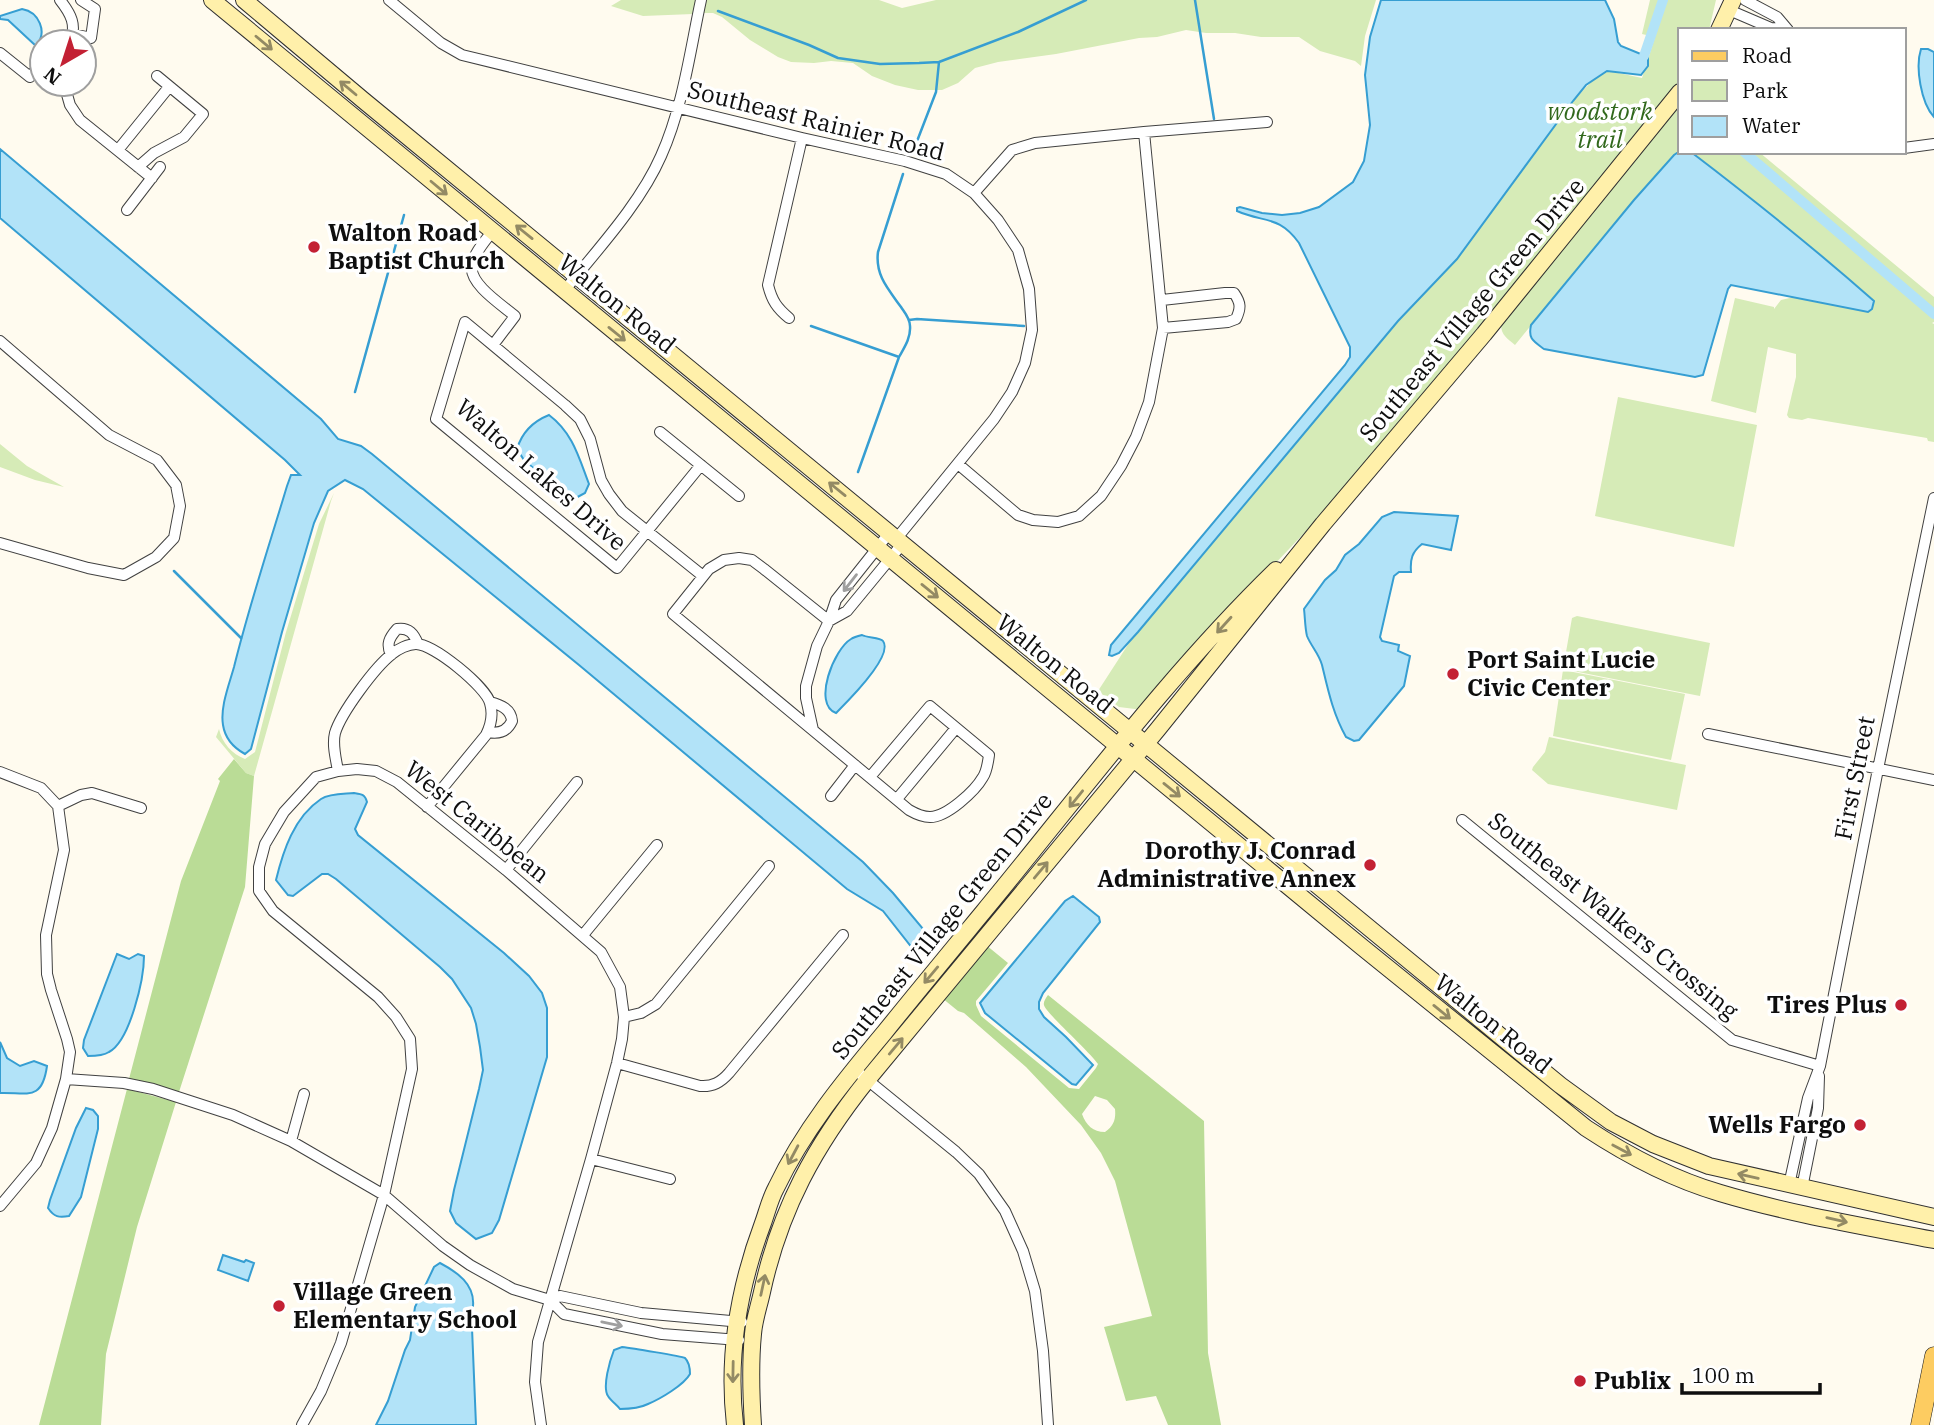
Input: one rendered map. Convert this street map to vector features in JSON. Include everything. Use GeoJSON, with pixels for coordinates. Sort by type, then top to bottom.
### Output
{"type":"FeatureCollection","features":[{"type":"Feature","properties":{"kind":"main road","name":"Walton Road"},"geometry":{"type":"LineString","coordinates":[[212,0],[1362,947],[1586,1128],[1619,1150],[1680,1178],[1719,1192],[1934,1240]]}},
{"type":"Feature","properties":{"kind":"main road","name":"Walton Road"},"geometry":{"type":"LineString","coordinates":[[244,0],[1560,1085],[1611,1122],[1653,1144],[1709,1166],[1934,1217]]}},
{"type":"Feature","properties":{"kind":"main road"},"geometry":{"type":"LineString","coordinates":[[1720,28],[1731,5]]}},
{"type":"Feature","properties":{"kind":"main road","name":"Southeast Village Green Drive"},"geometry":{"type":"LineString","coordinates":[[753,1425],[750,1380],[752,1342],[767,1267],[777,1233],[799,1182],[830,1130],[868,1079],[1323,524],[1484,334],[1678,94]]}},
{"type":"Feature","properties":{"kind":"main road","name":"Southeast Village Green Drive"},"geometry":{"type":"LineString","coordinates":[[735,1425],[735,1340],[745,1275],[775,1190],[802,1138],[854,1069],[1130,732],[1254,592],[1323,524]]}},
{"type":"Feature","properties":{"kind":"main road"},"geometry":{"type":"LineString","coordinates":[[1290,886],[1308,895],[1359,931],[1378,935]]}},
{"type":"Feature","properties":{"kind":"main road"},"geometry":{"type":"LineString","coordinates":[[1362,947],[1380,952],[1427,987],[1449,993]]}},
{"type":"Feature","properties":{"kind":"main road"},"geometry":{"type":"LineString","coordinates":[[1920,1425],[1934,1356]]}},
{"type":"Feature","properties":{"kind":"street"},"geometry":{"type":"LineString","coordinates":[[60,0],[72,18],[72,28]]}},
{"type":"Feature","properties":{"kind":"street"},"geometry":{"type":"LineString","coordinates":[[80,0],[95,9],[92,28]]}},
{"type":"Feature","properties":{"kind":"street","name":"Southeast Rainier Road"},"geometry":{"type":"LineString","coordinates":[[389,0],[441,43],[462,55],[905,161],[946,174],[974,193],[998,220],[1018,250],[1029,289],[1032,330],[1024,363],[1012,392],[994,419],[897,538]]}},
{"type":"Feature","properties":{"kind":"street"},"geometry":{"type":"LineString","coordinates":[[564,290],[618,225],[660,159],[677,107],[701,0]]}},
{"type":"Feature","properties":{"kind":"street"},"geometry":{"type":"LineString","coordinates":[[1745,0],[1777,17],[1786,28]]}},
{"type":"Feature","properties":{"kind":"street"},"geometry":{"type":"LineString","coordinates":[[1731,5],[1771,28]]}},
{"type":"Feature","properties":{"kind":"street"},"geometry":{"type":"LineString","coordinates":[[0,53],[28,74]]}},
{"type":"Feature","properties":{"kind":"street"},"geometry":{"type":"LineString","coordinates":[[138,167],[153,153],[184,137],[203,114],[157,76]]}},
{"type":"Feature","properties":{"kind":"street"},"geometry":{"type":"LineString","coordinates":[[118,150],[169,87]]}},
{"type":"Feature","properties":{"kind":"street"},"geometry":{"type":"LineString","coordinates":[[69,98],[80,120],[152,178]]}},
{"type":"Feature","properties":{"kind":"street"},"geometry":{"type":"LineString","coordinates":[[974,193],[1012,150],[1021,146],[1057,140],[1267,122]]}},
{"type":"Feature","properties":{"kind":"street"},"geometry":{"type":"LineString","coordinates":[[958,464],[1018,515],[1033,520],[1058,522],[1079,516],[1101,496],[1121,466],[1136,437],[1149,402],[1163,328],[1144,132]]}},
{"type":"Feature","properties":{"kind":"street"},"geometry":{"type":"LineString","coordinates":[[789,318],[777,309],[768,285],[802,138]]}},
{"type":"Feature","properties":{"kind":"street"},"geometry":{"type":"LineString","coordinates":[[1906,148],[1934,144]]}},
{"type":"Feature","properties":{"kind":"street"},"geometry":{"type":"LineString","coordinates":[[127,210],[160,167]]}},
{"type":"Feature","properties":{"kind":"street"},"geometry":{"type":"LineString","coordinates":[[492,232],[474,258],[471,268],[473,281],[515,316],[493,345]]}},
{"type":"Feature","properties":{"kind":"street"},"geometry":{"type":"LineString","coordinates":[[1161,300],[1234,293],[1240,302],[1236,319],[1228,322],[1163,328]]}},
{"type":"Feature","properties":{"kind":"street","name":"Walton Lakes Drive"},"geometry":{"type":"LineString","coordinates":[[701,465],[648,531],[617,568],[436,419],[466,322],[580,419],[590,439],[601,480],[609,494],[622,510],[648,531],[703,576]]}},
{"type":"Feature","properties":{"kind":"street"},"geometry":{"type":"LineString","coordinates":[[0,341],[109,435],[157,460],[176,485],[180,506],[174,538],[156,558],[124,575],[0,543]]}},
{"type":"Feature","properties":{"kind":"street"},"geometry":{"type":"LineString","coordinates":[[660,432],[738,496]]}},
{"type":"Feature","properties":{"kind":"street","name":"First Street"},"geometry":{"type":"LineString","coordinates":[[1795,1187],[1818,1108],[1820,1066],[1934,498]]}},
{"type":"Feature","properties":{"kind":"street"},"geometry":{"type":"LineString","coordinates":[[813,730],[806,686],[817,646],[836,600],[897,538]]}},
{"type":"Feature","properties":{"kind":"street"},"geometry":{"type":"LineString","coordinates":[[829,621],[847,611],[884,553],[897,538]]}},
{"type":"Feature","properties":{"kind":"street"},"geometry":{"type":"LineString","coordinates":[[829,621],[752,561],[739,558],[724,559],[709,569],[673,614],[855,765],[917,815],[940,816],[966,798],[984,776],[989,755],[930,706],[870,777]]}},
{"type":"Feature","properties":{"kind":"street"},"geometry":{"type":"LineString","coordinates":[[391,655],[388,641],[397,629],[409,630],[418,644]]}},
{"type":"Feature","properties":{"kind":"street"},"geometry":{"type":"LineString","coordinates":[[338,771],[335,734],[341,719],[361,690],[391,655],[404,647],[418,644],[435,649],[486,693],[490,702],[491,719],[488,732],[428,807]]}},
{"type":"Feature","properties":{"kind":"street"},"geometry":{"type":"LineString","coordinates":[[488,732],[505,731],[512,722],[506,708],[490,702]]}},
{"type":"Feature","properties":{"kind":"street"},"geometry":{"type":"LineString","coordinates":[[897,799],[956,728]]}},
{"type":"Feature","properties":{"kind":"street"},"geometry":{"type":"LineString","coordinates":[[1708,734],[1934,780]]}},
{"type":"Feature","properties":{"kind":"street"},"geometry":{"type":"LineString","coordinates":[[831,796],[855,765]]}},
{"type":"Feature","properties":{"kind":"street","name":"West Caribbean"},"geometry":{"type":"LineString","coordinates":[[302,1425],[334,1362],[384,1195],[412,1069],[410,1039],[396,1017],[377,997],[273,911],[260,891],[259,867],[265,844],[284,812],[316,777],[357,769],[376,771],[397,782],[506,870],[601,952],[620,987],[625,1017],[617,1063],[538,1342],[535,1382],[541,1425]]}},
{"type":"Feature","properties":{"kind":"street"},"geometry":{"type":"LineString","coordinates":[[0,772],[41,788],[58,806],[64,850],[46,935],[47,974],[69,1052],[66,1079],[52,1128],[36,1163],[0,1206]]}},
{"type":"Feature","properties":{"kind":"street"},"geometry":{"type":"LineString","coordinates":[[506,870],[578,782]]}},
{"type":"Feature","properties":{"kind":"street"},"geometry":{"type":"LineString","coordinates":[[58,806],[92,793],[141,808]]}},
{"type":"Feature","properties":{"kind":"street","name":"Southeast Walkers Crossing"},"geometry":{"type":"LineString","coordinates":[[1462,820],[1732,1040],[1820,1066]]}},
{"type":"Feature","properties":{"kind":"street"},"geometry":{"type":"LineString","coordinates":[[583,935],[657,845]]}},
{"type":"Feature","properties":{"kind":"street"},"geometry":{"type":"LineString","coordinates":[[625,1017],[641,1013],[656,1004],[769,866]]}},
{"type":"Feature","properties":{"kind":"street"},"geometry":{"type":"LineString","coordinates":[[617,1063],[700,1086],[716,1084],[729,1073],[843,935]]}},
{"type":"Feature","properties":{"kind":"street"},"geometry":{"type":"LineString","coordinates":[[854,1069],[972,1167],[1005,1212],[1023,1251],[1035,1291],[1043,1351],[1048,1425]]}},
{"type":"Feature","properties":{"kind":"street"},"geometry":{"type":"LineString","coordinates":[[66,1079],[124,1083],[153,1090],[233,1115],[291,1141],[384,1195],[443,1246],[470,1265],[513,1289],[550,1300],[564,1314],[662,1334],[752,1342]]}},
{"type":"Feature","properties":{"kind":"street"},"geometry":{"type":"LineString","coordinates":[[291,1141],[304,1094]]}},
{"type":"Feature","properties":{"kind":"street"},"geometry":{"type":"LineString","coordinates":[[591,1159],[670,1179]]}},
{"type":"Feature","properties":{"kind":"street"},"geometry":{"type":"LineString","coordinates":[[550,1300],[559,1296],[640,1313],[737,1322],[755,1320]]}},
{"type":"Feature","properties":{"kind":"green space"},"geometry":{"type":"Polygon","coordinates":[[[621,0],[696,0],[693,14],[643,16],[611,6],[621,0]]]}},
{"type":"Feature","properties":{"kind":"green space"},"geometry":{"type":"Polygon","coordinates":[[[706,0],[879,0],[902,8],[936,0],[1376,0],[1365,36],[1361,66],[1355,61],[1320,51],[1299,37],[1261,37],[1186,30],[998,62],[975,68],[958,83],[942,90],[918,90],[872,76],[853,63],[791,62],[778,57],[750,40],[722,17],[703,13],[706,0]]]}},
{"type":"Feature","properties":{"kind":"green space","name":"woodstork trail"},"geometry":{"type":"Polygon","coordinates":[[[1650,0],[1665,0],[1656,30],[1667,0],[1716,0],[1709,28],[1678,28],[1678,85],[1404,420],[1309,528],[1143,710],[1119,707],[1098,691],[1131,640],[1398,321],[1462,252],[1573,101],[1596,77],[1609,71],[1642,78],[1655,37],[1642,34],[1650,0]]]}},
{"type":"Feature","properties":{"kind":"green space"},"geometry":{"type":"Polygon","coordinates":[[[1676,109],[1678,153],[1618,219],[1515,345],[1507,339],[1501,325],[1676,109]]]}},
{"type":"Feature","properties":{"kind":"green space"},"geometry":{"type":"Polygon","coordinates":[[[1680,154],[1761,154],[1934,297],[1934,442],[1928,441],[1927,438],[1808,418],[1789,418],[1787,415],[1796,377],[1796,354],[1768,347],[1756,413],[1711,401],[1735,298],[1774,309],[1781,300],[1794,297],[1868,312],[1874,301],[1705,162],[1680,154]]]}},
{"type":"Feature","properties":{"kind":"green space"},"geometry":{"type":"Polygon","coordinates":[[[1618,397],[1757,425],[1734,547],[1595,516],[1618,397]]]}},
{"type":"Feature","properties":{"kind":"green space"},"geometry":{"type":"Polygon","coordinates":[[[0,444],[27,466],[64,487],[0,467],[0,444]]]}},
{"type":"Feature","properties":{"kind":"green space"},"geometry":{"type":"Polygon","coordinates":[[[334,493],[254,776],[246,773],[216,737],[219,729],[228,747],[245,759],[255,752],[286,632],[319,524],[334,493]]]}},
{"type":"Feature","properties":{"kind":"green space"},"geometry":{"type":"Polygon","coordinates":[[[1577,616],[1710,643],[1700,696],[1563,669],[1572,618],[1577,616]]]}},
{"type":"Feature","properties":{"kind":"green space"},"geometry":{"type":"Polygon","coordinates":[[[1563,670],[1685,694],[1671,760],[1553,736],[1563,670]]]}},
{"type":"Feature","properties":{"kind":"green space"},"geometry":{"type":"Polygon","coordinates":[[[1549,737],[1686,765],[1677,810],[1548,784],[1532,770],[1545,752],[1549,737]]]}},
{"type":"Feature","properties":{"kind":"green space"},"geometry":{"type":"Polygon","coordinates":[[[234,759],[246,773],[254,776],[245,887],[179,1092],[129,1079],[181,881],[220,781],[218,779],[234,759]]]}},
{"type":"Feature","properties":{"kind":"green space"},"geometry":{"type":"Polygon","coordinates":[[[986,945],[1008,963],[976,1001],[981,1016],[1069,1088],[1079,1089],[1098,1064],[1046,1009],[1044,1003],[1048,995],[1204,1121],[1208,1353],[1221,1425],[1168,1425],[1156,1396],[1126,1401],[1104,1327],[1152,1316],[1115,1181],[1101,1153],[1081,1125],[1026,1067],[964,1013],[942,998],[986,945]],[[1095,1096],[1082,1114],[1088,1125],[1097,1131],[1105,1132],[1114,1122],[1115,1109],[1107,1100],[1095,1096]]]}},
{"type":"Feature","properties":{"kind":"green space"},"geometry":{"type":"Polygon","coordinates":[[[127,1089],[176,1102],[137,1227],[106,1354],[101,1425],[39,1425],[127,1089]]]}},
{"type":"Feature","properties":{"kind":"water"},"geometry":{"type":"Polygon","coordinates":[[[1381,0],[1605,0],[1614,19],[1618,42],[1621,46],[1648,57],[1648,66],[1641,75],[1607,71],[1586,85],[1457,259],[1398,321],[1138,632],[1119,653],[1109,655],[1111,645],[1350,357],[1350,347],[1299,243],[1278,224],[1247,215],[1237,211],[1237,208],[1282,215],[1300,213],[1319,207],[1353,182],[1364,161],[1370,125],[1365,75],[1370,37],[1381,0]]]}},
{"type":"Feature","properties":{"kind":"water"},"geometry":{"type":"Polygon","coordinates":[[[22,9],[37,18],[41,28],[28,28],[28,39],[8,20],[0,19],[0,16],[22,9]]]}},
{"type":"Feature","properties":{"kind":"water"},"geometry":{"type":"Polygon","coordinates":[[[1921,49],[1934,52],[1934,117],[1929,111],[1920,84],[1921,49]]]}},
{"type":"Feature","properties":{"kind":"water"},"geometry":{"type":"Polygon","coordinates":[[[0,149],[321,419],[338,439],[361,446],[372,454],[863,862],[929,936],[913,949],[883,911],[847,889],[363,489],[345,480],[328,491],[314,523],[251,749],[245,754],[237,749],[224,730],[223,711],[226,696],[287,486],[291,475],[300,475],[0,218],[0,149]]]}},
{"type":"Feature","properties":{"kind":"water"},"geometry":{"type":"Polygon","coordinates":[[[1678,152],[1694,154],[1874,301],[1872,309],[1868,312],[1731,285],[1703,375],[1695,377],[1544,349],[1537,344],[1531,337],[1531,325],[1678,152]]]}},
{"type":"Feature","properties":{"kind":"water"},"geometry":{"type":"Polygon","coordinates":[[[549,415],[570,438],[589,484],[585,493],[572,500],[524,460],[517,449],[529,428],[549,415]]]}},
{"type":"Feature","properties":{"kind":"water"},"geometry":{"type":"Polygon","coordinates":[[[1394,512],[1458,516],[1451,550],[1422,544],[1412,556],[1411,572],[1399,572],[1394,576],[1380,637],[1382,641],[1399,645],[1398,651],[1410,656],[1404,686],[1359,740],[1354,741],[1346,737],[1331,702],[1321,661],[1307,636],[1304,609],[1345,555],[1359,544],[1382,517],[1394,512]]]}},
{"type":"Feature","properties":{"kind":"water"},"geometry":{"type":"Polygon","coordinates":[[[862,635],[883,641],[885,648],[882,657],[867,679],[836,713],[829,708],[826,699],[832,664],[844,645],[852,638],[862,635]]]}},
{"type":"Feature","properties":{"kind":"water"},"geometry":{"type":"Polygon","coordinates":[[[354,793],[365,797],[367,802],[355,829],[358,835],[504,953],[529,976],[542,993],[547,1008],[547,1057],[499,1220],[492,1233],[476,1239],[456,1223],[450,1211],[483,1070],[471,1008],[452,979],[440,967],[336,879],[322,874],[293,896],[288,895],[276,880],[291,835],[312,806],[325,797],[354,793]]]}},
{"type":"Feature","properties":{"kind":"water"},"geometry":{"type":"Polygon","coordinates":[[[1073,896],[1099,917],[1100,922],[1043,993],[1039,1009],[1093,1065],[1076,1085],[985,1013],[980,1003],[1065,901],[1073,896]]]}},
{"type":"Feature","properties":{"kind":"water"},"geometry":{"type":"Polygon","coordinates":[[[117,954],[129,959],[138,954],[144,956],[134,1008],[117,1046],[104,1054],[88,1056],[83,1048],[84,1040],[117,954]]]}},
{"type":"Feature","properties":{"kind":"water"},"geometry":{"type":"Polygon","coordinates":[[[0,1042],[7,1058],[20,1066],[34,1061],[47,1066],[45,1077],[37,1090],[25,1094],[0,1093],[0,1042]]]}},
{"type":"Feature","properties":{"kind":"water"},"geometry":{"type":"Polygon","coordinates":[[[86,1108],[93,1110],[98,1116],[98,1129],[81,1197],[69,1216],[57,1216],[48,1208],[50,1200],[86,1108]]]}},
{"type":"Feature","properties":{"kind":"water"},"geometry":{"type":"Polygon","coordinates":[[[223,1255],[254,1263],[248,1281],[218,1270],[223,1255]]]}},
{"type":"Feature","properties":{"kind":"water"},"geometry":{"type":"Polygon","coordinates":[[[440,1263],[464,1280],[473,1298],[471,1322],[476,1425],[376,1425],[388,1401],[410,1340],[415,1307],[434,1267],[440,1263]]]}},
{"type":"Feature","properties":{"kind":"water"},"geometry":{"type":"Polygon","coordinates":[[[622,1347],[685,1358],[690,1374],[677,1387],[653,1402],[620,1409],[606,1392],[606,1380],[614,1350],[622,1347]]]}},
{"type":"Feature","properties":{"kind":"waterway"},"geometry":{"type":"LineString","coordinates":[[718,11],[838,58],[880,64],[919,63],[939,62],[1018,32],[1086,0]]}},
{"type":"Feature","properties":{"kind":"waterway"},"geometry":{"type":"LineString","coordinates":[[1195,0],[1214,119]]}},
{"type":"Feature","properties":{"kind":"waterway"},"geometry":{"type":"LineString","coordinates":[[1644,56],[1663,0]]}},
{"type":"Feature","properties":{"kind":"waterway"},"geometry":{"type":"LineString","coordinates":[[914,149],[936,92],[939,62]]}},
{"type":"Feature","properties":{"kind":"waterway"},"geometry":{"type":"LineString","coordinates":[[1746,154],[1934,314]]}},
{"type":"Feature","properties":{"kind":"waterway"},"geometry":{"type":"LineString","coordinates":[[858,472],[909,335],[908,318],[878,268],[878,252],[903,174]]}},
{"type":"Feature","properties":{"kind":"waterway"},"geometry":{"type":"LineString","coordinates":[[355,392],[404,215]]}},
{"type":"Feature","properties":{"kind":"waterway"},"geometry":{"type":"LineString","coordinates":[[909,320],[1024,326]]}},
{"type":"Feature","properties":{"kind":"waterway"},"geometry":{"type":"LineString","coordinates":[[811,326],[899,357]]}},
{"type":"Feature","properties":{"kind":"waterway"},"geometry":{"type":"LineString","coordinates":[[174,571],[241,638]]}},
{"type":"Feature","properties":{"kind":"place","name":"Walton Road Baptist Church"},"geometry":{"type":"Point","coordinates":[314,247]}},
{"type":"Feature","properties":{"kind":"place","name":"Port Saint Lucie Civic Center"},"geometry":{"type":"Point","coordinates":[1453,674]}},
{"type":"Feature","properties":{"kind":"place","name":"Dorothy J. Conrad Administrative Annex"},"geometry":{"type":"Point","coordinates":[1370,865]}},
{"type":"Feature","properties":{"kind":"place","name":"Tires Plus"},"geometry":{"type":"Point","coordinates":[1901,1005]}},
{"type":"Feature","properties":{"kind":"place","name":"Wells Fargo"},"geometry":{"type":"Point","coordinates":[1860,1125]}},
{"type":"Feature","properties":{"kind":"place","name":"Village Green Elementary School"},"geometry":{"type":"Point","coordinates":[279,1306]}},
{"type":"Feature","properties":{"kind":"place","name":"Publix"},"geometry":{"type":"Point","coordinates":[1580,1381]}}]}
